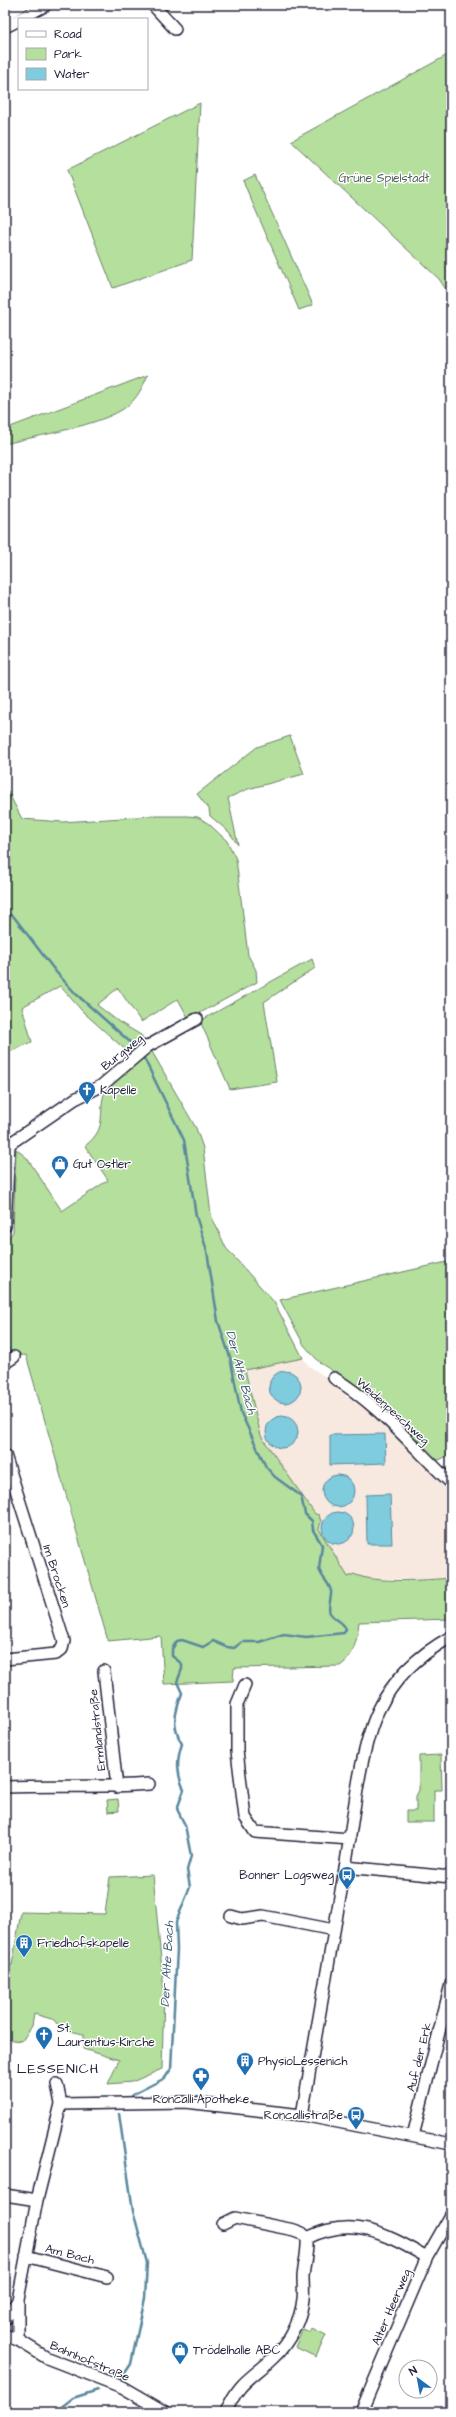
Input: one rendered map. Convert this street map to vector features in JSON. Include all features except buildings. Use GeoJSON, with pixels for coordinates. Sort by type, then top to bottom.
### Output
{"type":"FeatureCollection","features":[{"type":"Feature","properties":{"kind":"street"},"geometry":{"type":"LineString","coordinates":[[5,15],[22,5]]}},
{"type":"Feature","properties":{"kind":"street"},"geometry":{"type":"LineString","coordinates":[[22,18],[46,5]]}},
{"type":"Feature","properties":{"kind":"street"},"geometry":{"type":"LineString","coordinates":[[153,5],[175,29]]}},
{"type":"Feature","properties":{"kind":"street"},"geometry":{"type":"LineString","coordinates":[[5,27],[18,20]]}},
{"type":"Feature","properties":{"kind":"street","name":"Burgweg"},"geometry":{"type":"LineString","coordinates":[[7,1146],[75,1099],[101,1086],[148,1046],[197,1019]]}},
{"type":"Feature","properties":{"kind":"street"},"geometry":{"type":"LineString","coordinates":[[5,1226],[7,1146]]}},
{"type":"Feature","properties":{"kind":"street","name":"Weidenpeschweg"},"geometry":{"type":"LineString","coordinates":[[334,1378],[345,1385],[377,1412],[451,1483]]}},
{"type":"Feature","properties":{"kind":"street","name":"Im Brocken"},"geometry":{"type":"LineString","coordinates":[[5,1455],[64,1641],[62,1650],[56,1654],[5,1659]]}},
{"type":"Feature","properties":{"kind":"street"},"geometry":{"type":"LineString","coordinates":[[302,2115],[365,1753],[378,1712],[387,1694],[404,1672],[428,1651],[451,1637]]}},
{"type":"Feature","properties":{"kind":"street","name":"Ermlandstraße"},"geometry":{"type":"LineString","coordinates":[[104,1671],[117,1787]]}},
{"type":"Feature","properties":{"kind":"street"},"geometry":{"type":"LineString","coordinates":[[245,1685],[238,1704],[237,1751],[245,1817],[255,1832],[350,1839]]}},
{"type":"Feature","properties":{"kind":"street","name":"Ermlandstraße"},"geometry":{"type":"LineString","coordinates":[[5,1787],[71,1785],[117,1787],[149,1784]]}},
{"type":"Feature","properties":{"kind":"street"},"geometry":{"type":"LineString","coordinates":[[345,1867],[451,1877]]}},
{"type":"Feature","properties":{"kind":"street"},"geometry":{"type":"LineString","coordinates":[[231,1916],[242,1919],[263,1916],[334,1930]]}},
{"type":"Feature","properties":{"kind":"street","name":"Auf der Erk"},"geometry":{"type":"LineString","coordinates":[[413,2136],[451,1984]]}},
{"type":"Feature","properties":{"kind":"street"},"geometry":{"type":"LineString","coordinates":[[18,2340],[18,2300],[26,2256],[37,2200],[61,2104],[57,2084]]}},
{"type":"Feature","properties":{"kind":"street"},"geometry":{"type":"LineString","coordinates":[[61,2104],[185,2102],[302,2115],[451,2144]]}},
{"type":"Feature","properties":{"kind":"street"},"geometry":{"type":"LineString","coordinates":[[5,2195],[37,2200]]}},
{"type":"Feature","properties":{"kind":"street","name":"Alter Heerweg"},"geometry":{"type":"LineString","coordinates":[[361,2412],[427,2258],[451,2215]]}},
{"type":"Feature","properties":{"kind":"street"},"geometry":{"type":"LineString","coordinates":[[223,2224],[234,2218],[294,2230],[302,2233],[307,2238],[303,2300],[298,2321],[285,2344],[273,2358],[242,2384],[234,2394],[226,2412]]}},
{"type":"Feature","properties":{"kind":"street"},"geometry":{"type":"LineString","coordinates":[[307,2238],[330,2228],[358,2227],[396,2240],[427,2258]]}},
{"type":"Feature","properties":{"kind":"street","name":"Am Bach"},"geometry":{"type":"LineString","coordinates":[[26,2256],[107,2277]]}},
{"type":"Feature","properties":{"kind":"street"},"geometry":{"type":"LineString","coordinates":[[5,2319],[18,2300]]}},
{"type":"Feature","properties":{"kind":"street","name":"Bahnhofstraße"},"geometry":{"type":"LineString","coordinates":[[5,2335],[18,2340],[48,2358],[122,2387],[165,2412]]}},
{"type":"Feature","properties":{"kind":"shaded area"},"geometry":{"type":"Polygon","coordinates":[[[303,1358],[309,1366],[347,1391],[346,1397],[357,1400],[451,1491],[451,1578],[416,1582],[404,1579],[363,1579],[355,1574],[348,1578],[319,1529],[321,1522],[319,1515],[315,1514],[261,1436],[245,1369],[303,1358]]]}},
{"type":"Feature","properties":{"kind":"shaded area"},"geometry":{"type":"Polygon","coordinates":[[[5,2039],[11,2040],[8,2075],[5,2074],[5,2039]]]}},
{"type":"Feature","properties":{"kind":"green space","name":"Grüne Spielstadt"},"geometry":{"type":"Polygon","coordinates":[[[451,53],[451,297],[439,279],[291,141],[451,53]]]}},
{"type":"Feature","properties":{"kind":"green space"},"geometry":{"type":"Polygon","coordinates":[[[200,103],[192,260],[113,288],[67,170],[200,103]]]}},
{"type":"Feature","properties":{"kind":"green space"},"geometry":{"type":"Polygon","coordinates":[[[255,175],[313,305],[299,310],[243,181],[255,175]]]}},
{"type":"Feature","properties":{"kind":"green space"},"geometry":{"type":"Polygon","coordinates":[[[148,375],[136,397],[126,407],[115,413],[86,425],[5,444],[5,429],[148,375]]]}},
{"type":"Feature","properties":{"kind":"green space"},"geometry":{"type":"Polygon","coordinates":[[[290,736],[304,774],[248,789],[228,798],[238,845],[229,832],[210,816],[209,809],[197,794],[257,747],[290,736]]]}},
{"type":"Feature","properties":{"kind":"green space"},"geometry":{"type":"Polygon","coordinates":[[[5,786],[22,819],[63,822],[152,816],[187,816],[198,817],[209,824],[227,841],[236,859],[248,955],[256,970],[257,982],[189,1019],[178,999],[141,1022],[118,988],[97,1005],[119,1022],[141,1035],[145,1041],[129,1053],[83,1012],[60,986],[22,1007],[32,1042],[5,1054],[5,786]]]}},
{"type":"Feature","properties":{"kind":"green space"},"geometry":{"type":"Polygon","coordinates":[[[312,959],[315,968],[264,1002],[277,1082],[230,1089],[200,1021],[312,959]]]}},
{"type":"Feature","properties":{"kind":"green space"},"geometry":{"type":"Polygon","coordinates":[[[151,1050],[196,1128],[203,1148],[211,1215],[226,1248],[274,1302],[303,1358],[245,1370],[261,1436],[315,1514],[319,1515],[321,1522],[319,1529],[348,1577],[354,1574],[374,1579],[387,1580],[451,1578],[451,1619],[359,1622],[352,1652],[340,1666],[234,1668],[233,1681],[164,1684],[161,1636],[108,1641],[26,1355],[13,1356],[5,1342],[5,1242],[13,1232],[16,1149],[27,1158],[62,1211],[108,1180],[85,1146],[97,1133],[100,1127],[105,1090],[151,1050]]]}},
{"type":"Feature","properties":{"kind":"green space"},"geometry":{"type":"Polygon","coordinates":[[[451,1261],[451,1454],[439,1460],[430,1458],[339,1375],[320,1363],[304,1345],[280,1300],[451,1261]]]}},
{"type":"Feature","properties":{"kind":"green space"},"geometry":{"type":"Polygon","coordinates":[[[441,1755],[442,1790],[434,1790],[434,1822],[406,1822],[406,1811],[416,1811],[416,1796],[419,1790],[419,1756],[441,1755]]]}},
{"type":"Feature","properties":{"kind":"green space"},"geometry":{"type":"Polygon","coordinates":[[[118,1799],[119,1811],[108,1812],[107,1800],[118,1799]]]}},
{"type":"Feature","properties":{"kind":"green space"},"geometry":{"type":"Polygon","coordinates":[[[153,1875],[164,1991],[162,2069],[132,2082],[108,2084],[119,2060],[83,2049],[83,2034],[62,2029],[55,2020],[34,2014],[32,2026],[22,2041],[5,2039],[5,1964],[12,1965],[21,1912],[105,1914],[110,1877],[153,1875]]]}},
{"type":"Feature","properties":{"kind":"green space"},"geometry":{"type":"Polygon","coordinates":[[[312,2328],[326,2335],[316,2357],[295,2347],[303,2329],[310,2332],[312,2328]]]}},
{"type":"Feature","properties":{"kind":"water"},"geometry":{"type":"Polygon","coordinates":[[[288,1371],[294,1373],[299,1378],[301,1387],[299,1396],[294,1401],[282,1403],[276,1401],[271,1396],[269,1384],[271,1378],[276,1373],[288,1371]]]}},
{"type":"Feature","properties":{"kind":"water"},"geometry":{"type":"Polygon","coordinates":[[[282,1416],[288,1417],[295,1423],[298,1432],[297,1438],[291,1445],[282,1448],[276,1447],[269,1441],[266,1432],[267,1426],[273,1419],[282,1416]]]}},
{"type":"Feature","properties":{"kind":"water"},"geometry":{"type":"Polygon","coordinates":[[[385,1434],[386,1463],[330,1465],[330,1435],[385,1434]]]}},
{"type":"Feature","properties":{"kind":"water"},"geometry":{"type":"Polygon","coordinates":[[[338,1475],[349,1480],[354,1491],[349,1502],[338,1507],[327,1502],[322,1491],[327,1480],[338,1475]]]}},
{"type":"Feature","properties":{"kind":"water"},"geometry":{"type":"Polygon","coordinates":[[[390,1494],[392,1544],[367,1544],[366,1495],[390,1494]]]}},
{"type":"Feature","properties":{"kind":"water"},"geometry":{"type":"Polygon","coordinates":[[[338,1512],[344,1513],[351,1519],[354,1528],[353,1534],[347,1541],[338,1544],[332,1543],[325,1537],[322,1528],[323,1522],[329,1515],[338,1512]]]}},
{"type":"Feature","properties":{"kind":"waterway"},"geometry":{"type":"LineString","coordinates":[[5,918],[10,915],[14,917],[56,972],[76,994],[139,1050]]}},
{"type":"Feature","properties":{"kind":"waterway","name":"Der Alte Bach"},"geometry":{"type":"LineString","coordinates":[[132,2095],[165,2078],[171,2069],[177,1949],[176,1922],[190,1887],[187,1870],[191,1856],[185,1825],[177,1809],[184,1790],[178,1767],[182,1744],[175,1725],[176,1713],[182,1693],[177,1682],[182,1669],[182,1664],[172,1656],[172,1649],[177,1641],[182,1640],[203,1647],[213,1641],[227,1647],[234,1648],[242,1642],[259,1642],[284,1634],[306,1637],[344,1633],[346,1629],[329,1611],[331,1591],[319,1569],[322,1545],[313,1530],[312,1521],[305,1514],[301,1496],[275,1477],[266,1467],[241,1413],[230,1357],[218,1321],[207,1251],[196,1216],[184,1140],[142,1054]]}},
{"type":"Feature","properties":{"kind":"waterway","name":"Der Alte Bach"},"geometry":{"type":"LineString","coordinates":[[119,2114],[133,2211],[147,2263],[145,2298],[131,2364],[121,2379]]}},
{"type":"Feature","properties":{"kind":"waterway","name":"Der Alte Bach"},"geometry":{"type":"LineString","coordinates":[[55,2412],[73,2398],[98,2390]]}},
{"type":"Feature","properties":{"kind":"place","name":"Kapelle"},"geometry":{"type":"Point","coordinates":[87,1105]}},
{"type":"Feature","properties":{"kind":"place","name":"Gut Ostler"},"geometry":{"type":"Point","coordinates":[60,1179]}},
{"type":"Feature","properties":{"kind":"place","name":"Bonner Logsweg"},"geometry":{"type":"Point","coordinates":[347,1890]}},
{"type":"Feature","properties":{"kind":"place","name":"Friedhofskapelle"},"geometry":{"type":"Point","coordinates":[24,1958]}},
{"type":"Feature","properties":{"kind":"place","name":"St. Laurentius-Kirche"},"geometry":{"type":"Point","coordinates":[44,2050]}},
{"type":"Feature","properties":{"kind":"place","name":"PhysioLessenich"},"geometry":{"type":"Point","coordinates":[245,2076]}},
{"type":"Feature","properties":{"kind":"place","name":"Roncalli-Apotheke"},"geometry":{"type":"Point","coordinates":[201,2091]}},
{"type":"Feature","properties":{"kind":"place","name":"Roncallistraße"},"geometry":{"type":"Point","coordinates":[356,2130]}},
{"type":"Feature","properties":{"kind":"place","name":"Trödelhalle ABC"},"geometry":{"type":"Point","coordinates":[180,2365]}},
{"type":"Feature","properties":{"kind":"district","name":"LESSENICH"},"geometry":{"type":"Point","coordinates":[58,2068]}}]}
